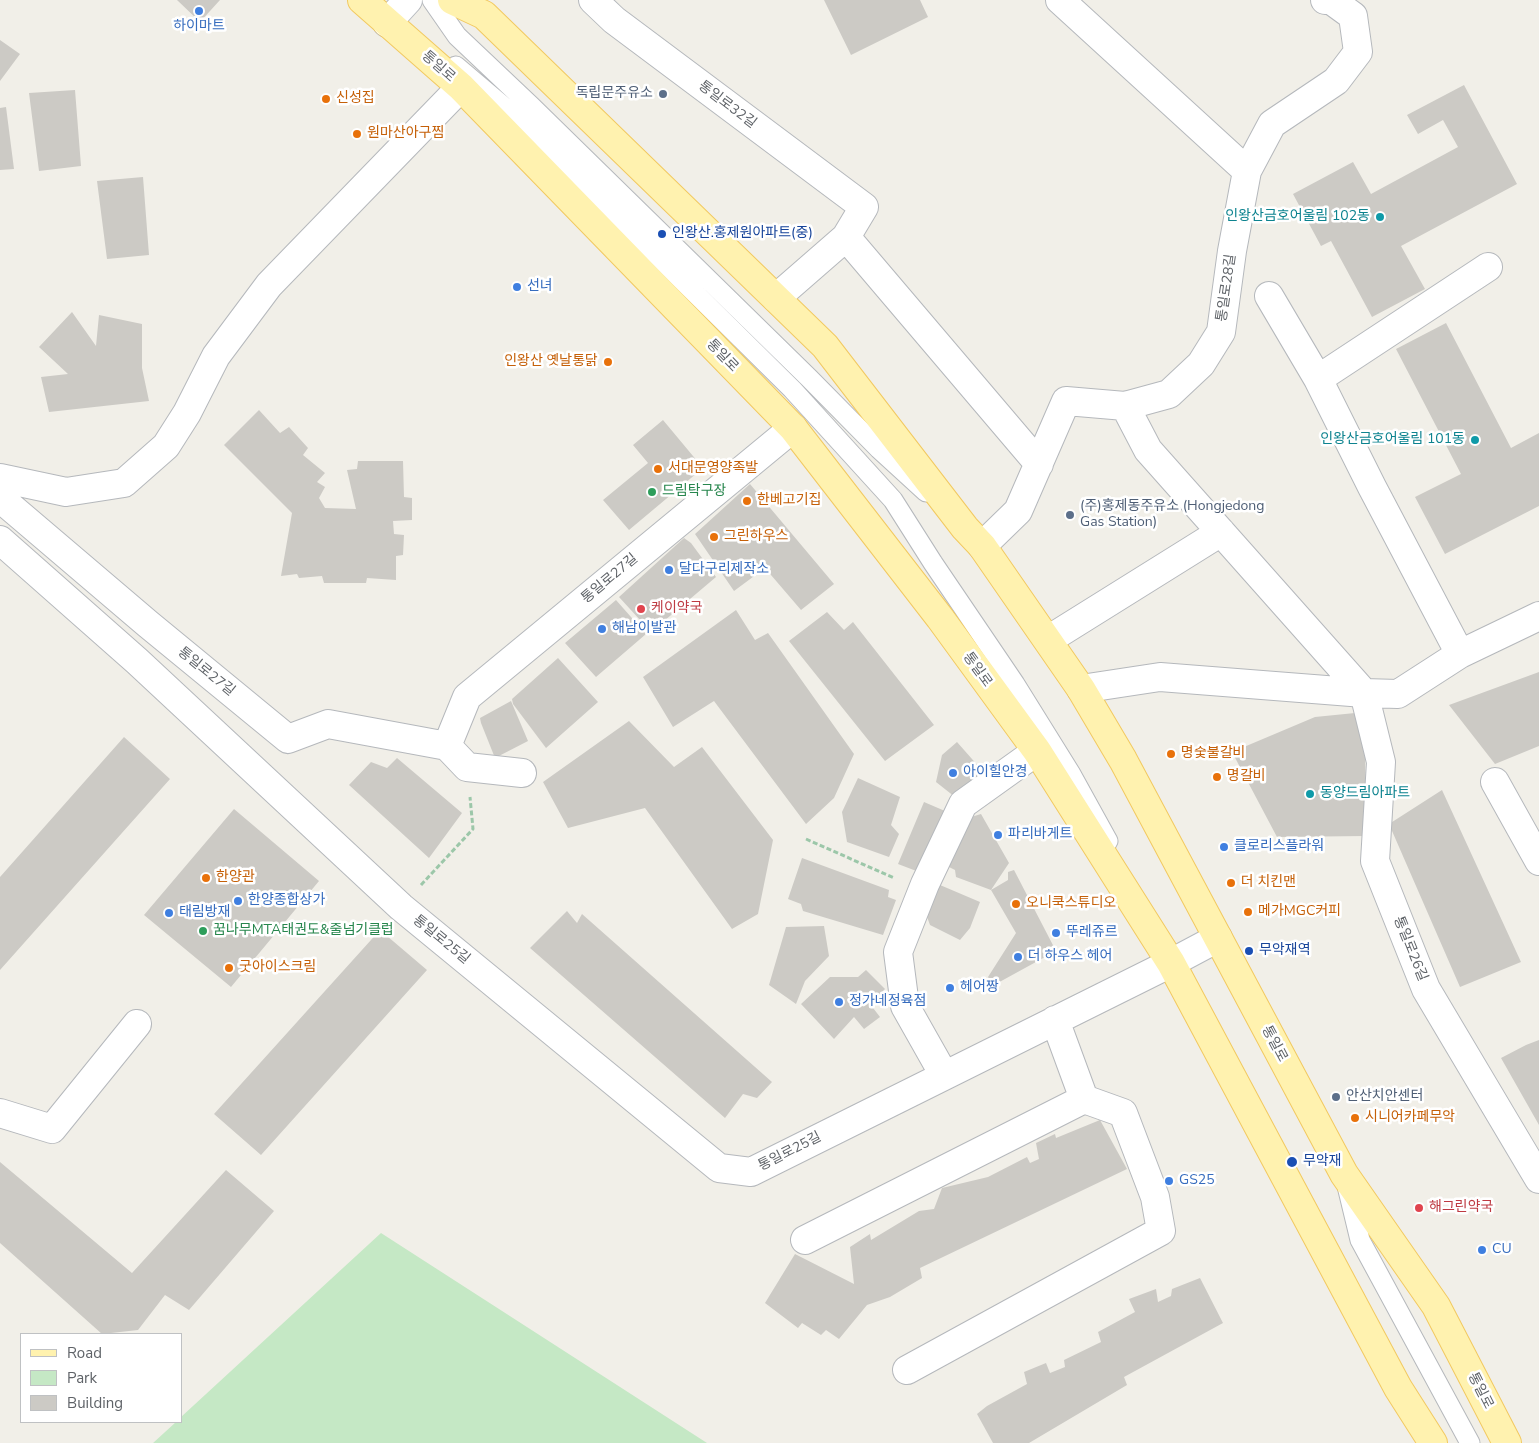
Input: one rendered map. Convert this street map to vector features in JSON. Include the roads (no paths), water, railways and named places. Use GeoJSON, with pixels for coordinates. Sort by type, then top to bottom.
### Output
{"type":"FeatureCollection","features":[{"type":"Feature","properties":{"kind":"main road","name":"통일로"},"geometry":{"type":"LineString","coordinates":[[362,0],[461,87],[793,428],[930,605],[1037,751],[1171,963],[1398,1388],[1433,1443]]}},
{"type":"Feature","properties":{"kind":"main road","name":"통일로"},"geometry":{"type":"LineString","coordinates":[[452,0],[484,16],[825,346],[974,537],[1081,688],[1123,760],[1344,1174],[1436,1306],[1507,1443]]}},
{"type":"Feature","properties":{"kind":"street"},"geometry":{"type":"LineString","coordinates":[[387,23],[408,0]]}},
{"type":"Feature","properties":{"kind":"street","name":"통일로32길"},"geometry":{"type":"LineString","coordinates":[[593,0],[614,20],[864,207],[846,238]]}},
{"type":"Feature","properties":{"kind":"street"},"geometry":{"type":"LineString","coordinates":[[1060,0],[1247,171]]}},
{"type":"Feature","properties":{"kind":"street","name":"통일로28길"},"geometry":{"type":"LineString","coordinates":[[974,537],[1018,511],[1066,401],[1125,406],[1169,394],[1201,364],[1221,332],[1232,250],[1247,171],[1272,124],[1336,81],[1358,52],[1352,16],[1331,0],[1325,0]]}},
{"type":"Feature","properties":{"kind":"street"},"geometry":{"type":"LineString","coordinates":[[0,478],[66,492],[124,482],[166,446],[187,413],[216,356],[269,285],[461,87]]}},
{"type":"Feature","properties":{"kind":"street"},"geometry":{"type":"LineString","coordinates":[[776,298],[846,238],[1039,464]]}},
{"type":"Feature","properties":{"kind":"street"},"geometry":{"type":"LineString","coordinates":[[1318,379],[1488,267]]}},
{"type":"Feature","properties":{"kind":"street"},"geometry":{"type":"LineString","coordinates":[[1269,296],[1318,379],[1372,487],[1460,654]]}},
{"type":"Feature","properties":{"kind":"street"},"geometry":{"type":"LineString","coordinates":[[1125,406],[1148,450],[1364,693]]}},
{"type":"Feature","properties":{"kind":"street","name":"통일로27길"},"geometry":{"type":"LineString","coordinates":[[0,498],[148,624],[288,739],[328,724],[447,746],[467,698],[793,428]]}},
{"type":"Feature","properties":{"kind":"street"},"geometry":{"type":"LineString","coordinates":[[1048,640],[1221,532]]}},
{"type":"Feature","properties":{"kind":"street","name":"통일로25길"},"geometry":{"type":"LineString","coordinates":[[0,540],[137,661],[401,907],[719,1168],[751,1172],[1218,938]]}},
{"type":"Feature","properties":{"kind":"street"},"geometry":{"type":"LineString","coordinates":[[1081,688],[1160,677],[1398,694],[1460,654],[1539,616]]}},
{"type":"Feature","properties":{"kind":"street","name":"통일로26길"},"geometry":{"type":"LineString","coordinates":[[1364,693],[1381,762],[1375,861],[1426,989],[1539,1179]]}},
{"type":"Feature","properties":{"kind":"street"},"geometry":{"type":"LineString","coordinates":[[447,746],[467,767],[522,773]]}},
{"type":"Feature","properties":{"kind":"street"},"geometry":{"type":"LineString","coordinates":[[944,1075],[904,1006],[898,952],[922,890],[963,804],[1037,751]]}},
{"type":"Feature","properties":{"kind":"street"},"geometry":{"type":"LineString","coordinates":[[1495,782],[1539,861]]}},
{"type":"Feature","properties":{"kind":"street"},"geometry":{"type":"LineString","coordinates":[[1055,1020],[1084,1099]]}},
{"type":"Feature","properties":{"kind":"street"},"geometry":{"type":"LineString","coordinates":[[0,1113],[52,1128],[137,1024]]}},
{"type":"Feature","properties":{"kind":"street"},"geometry":{"type":"LineString","coordinates":[[805,1240],[1084,1099],[1123,1113],[1154,1197],[1161,1231],[907,1370]]}},
{"type":"Feature","properties":{"kind":"lane"},"geometry":{"type":"LineString","coordinates":[[432,0],[457,36],[809,378],[878,449],[974,537]]}},
{"type":"Feature","properties":{"kind":"lane"},"geometry":{"type":"LineString","coordinates":[[387,23],[454,64],[522,122],[792,389],[893,500],[1015,684],[1071,774],[1112,846],[1171,963]]}},
{"type":"Feature","properties":{"kind":"lane"},"geometry":{"type":"LineString","coordinates":[[1344,1174],[1360,1240],[1470,1443]]}},
{"type":"Feature","properties":{"kind":"place","name":"하이마트"},"geometry":{"type":"Point","coordinates":[199,11]}},
{"type":"Feature","properties":{"kind":"place","name":"독립문주유소"},"geometry":{"type":"Point","coordinates":[663,94]}},
{"type":"Feature","properties":{"kind":"place","name":"신성집"},"geometry":{"type":"Point","coordinates":[326,99]}},
{"type":"Feature","properties":{"kind":"place","name":"원마산아구찜"},"geometry":{"type":"Point","coordinates":[357,134]}},
{"type":"Feature","properties":{"kind":"place","name":"인왕산금호어울림 102동"},"geometry":{"type":"Point","coordinates":[1380,217]}},
{"type":"Feature","properties":{"kind":"place","name":"인왕산.홍제원아파트(중)"},"geometry":{"type":"Point","coordinates":[662,234]}},
{"type":"Feature","properties":{"kind":"place","name":"선녀"},"geometry":{"type":"Point","coordinates":[517,287]}},
{"type":"Feature","properties":{"kind":"place","name":"인왕산 옛날통닭"},"geometry":{"type":"Point","coordinates":[608,362]}},
{"type":"Feature","properties":{"kind":"place","name":"인왕산금호어울림 101동"},"geometry":{"type":"Point","coordinates":[1475,440]}},
{"type":"Feature","properties":{"kind":"place","name":"서대문영양족발"},"geometry":{"type":"Point","coordinates":[658,469]}},
{"type":"Feature","properties":{"kind":"place","name":"드림탁구장"},"geometry":{"type":"Point","coordinates":[652,492]}},
{"type":"Feature","properties":{"kind":"place","name":"한베고기집"},"geometry":{"type":"Point","coordinates":[747,501]}},
{"type":"Feature","properties":{"kind":"place","name":"(주)홍제동주유소 (Hongjedong Gas Station)"},"geometry":{"type":"Point","coordinates":[1070,515]}},
{"type":"Feature","properties":{"kind":"place","name":"그린하우스"},"geometry":{"type":"Point","coordinates":[714,537]}},
{"type":"Feature","properties":{"kind":"place","name":"달다구리제작소"},"geometry":{"type":"Point","coordinates":[669,570]}},
{"type":"Feature","properties":{"kind":"place","name":"케이약국"},"geometry":{"type":"Point","coordinates":[641,609]}},
{"type":"Feature","properties":{"kind":"place","name":"해남이발관"},"geometry":{"type":"Point","coordinates":[602,629]}},
{"type":"Feature","properties":{"kind":"place","name":"명숯불갈비"},"geometry":{"type":"Point","coordinates":[1171,754]}},
{"type":"Feature","properties":{"kind":"place","name":"아이힐안경"},"geometry":{"type":"Point","coordinates":[953,773]}},
{"type":"Feature","properties":{"kind":"place","name":"명갈비"},"geometry":{"type":"Point","coordinates":[1217,777]}},
{"type":"Feature","properties":{"kind":"place","name":"동양드림아파트"},"geometry":{"type":"Point","coordinates":[1310,794]}},
{"type":"Feature","properties":{"kind":"place","name":"파리바게트"},"geometry":{"type":"Point","coordinates":[998,835]}},
{"type":"Feature","properties":{"kind":"place","name":"클로리스플라워"},"geometry":{"type":"Point","coordinates":[1224,847]}},
{"type":"Feature","properties":{"kind":"place","name":"한양관"},"geometry":{"type":"Point","coordinates":[206,878]}},
{"type":"Feature","properties":{"kind":"place","name":"더 치킨맨"},"geometry":{"type":"Point","coordinates":[1231,883]}},
{"type":"Feature","properties":{"kind":"place","name":"한양종합상가"},"geometry":{"type":"Point","coordinates":[238,901]}},
{"type":"Feature","properties":{"kind":"place","name":"오니쿡스튜디오"},"geometry":{"type":"Point","coordinates":[1016,904]}},
{"type":"Feature","properties":{"kind":"place","name":"메가MGC커피"},"geometry":{"type":"Point","coordinates":[1248,912]}},
{"type":"Feature","properties":{"kind":"place","name":"태림방재"},"geometry":{"type":"Point","coordinates":[169,913]}},
{"type":"Feature","properties":{"kind":"place","name":"꿈나무MTA태권도&줄넘기클럽"},"geometry":{"type":"Point","coordinates":[203,931]}},
{"type":"Feature","properties":{"kind":"place","name":"뚜레쥬르"},"geometry":{"type":"Point","coordinates":[1056,933]}},
{"type":"Feature","properties":{"kind":"place","name":"무악재역"},"geometry":{"type":"Point","coordinates":[1249,951]}},
{"type":"Feature","properties":{"kind":"place","name":"더 하우스 헤어"},"geometry":{"type":"Point","coordinates":[1018,957]}},
{"type":"Feature","properties":{"kind":"place","name":"굿아이스크림"},"geometry":{"type":"Point","coordinates":[229,968]}},
{"type":"Feature","properties":{"kind":"place","name":"헤어짱"},"geometry":{"type":"Point","coordinates":[950,988]}},
{"type":"Feature","properties":{"kind":"place","name":"정가네정육점"},"geometry":{"type":"Point","coordinates":[839,1002]}},
{"type":"Feature","properties":{"kind":"place","name":"안산치안센터"},"geometry":{"type":"Point","coordinates":[1336,1097]}},
{"type":"Feature","properties":{"kind":"place","name":"시니어카페무악"},"geometry":{"type":"Point","coordinates":[1355,1118]}},
{"type":"Feature","properties":{"kind":"place","name":"무악재"},"geometry":{"type":"Point","coordinates":[1292,1162]}},
{"type":"Feature","properties":{"kind":"place","name":"GS25"},"geometry":{"type":"Point","coordinates":[1169,1181]}},
{"type":"Feature","properties":{"kind":"place","name":"해그린약국"},"geometry":{"type":"Point","coordinates":[1419,1208]}},
{"type":"Feature","properties":{"kind":"place","name":"CU"},"geometry":{"type":"Point","coordinates":[1482,1250]}}]}
